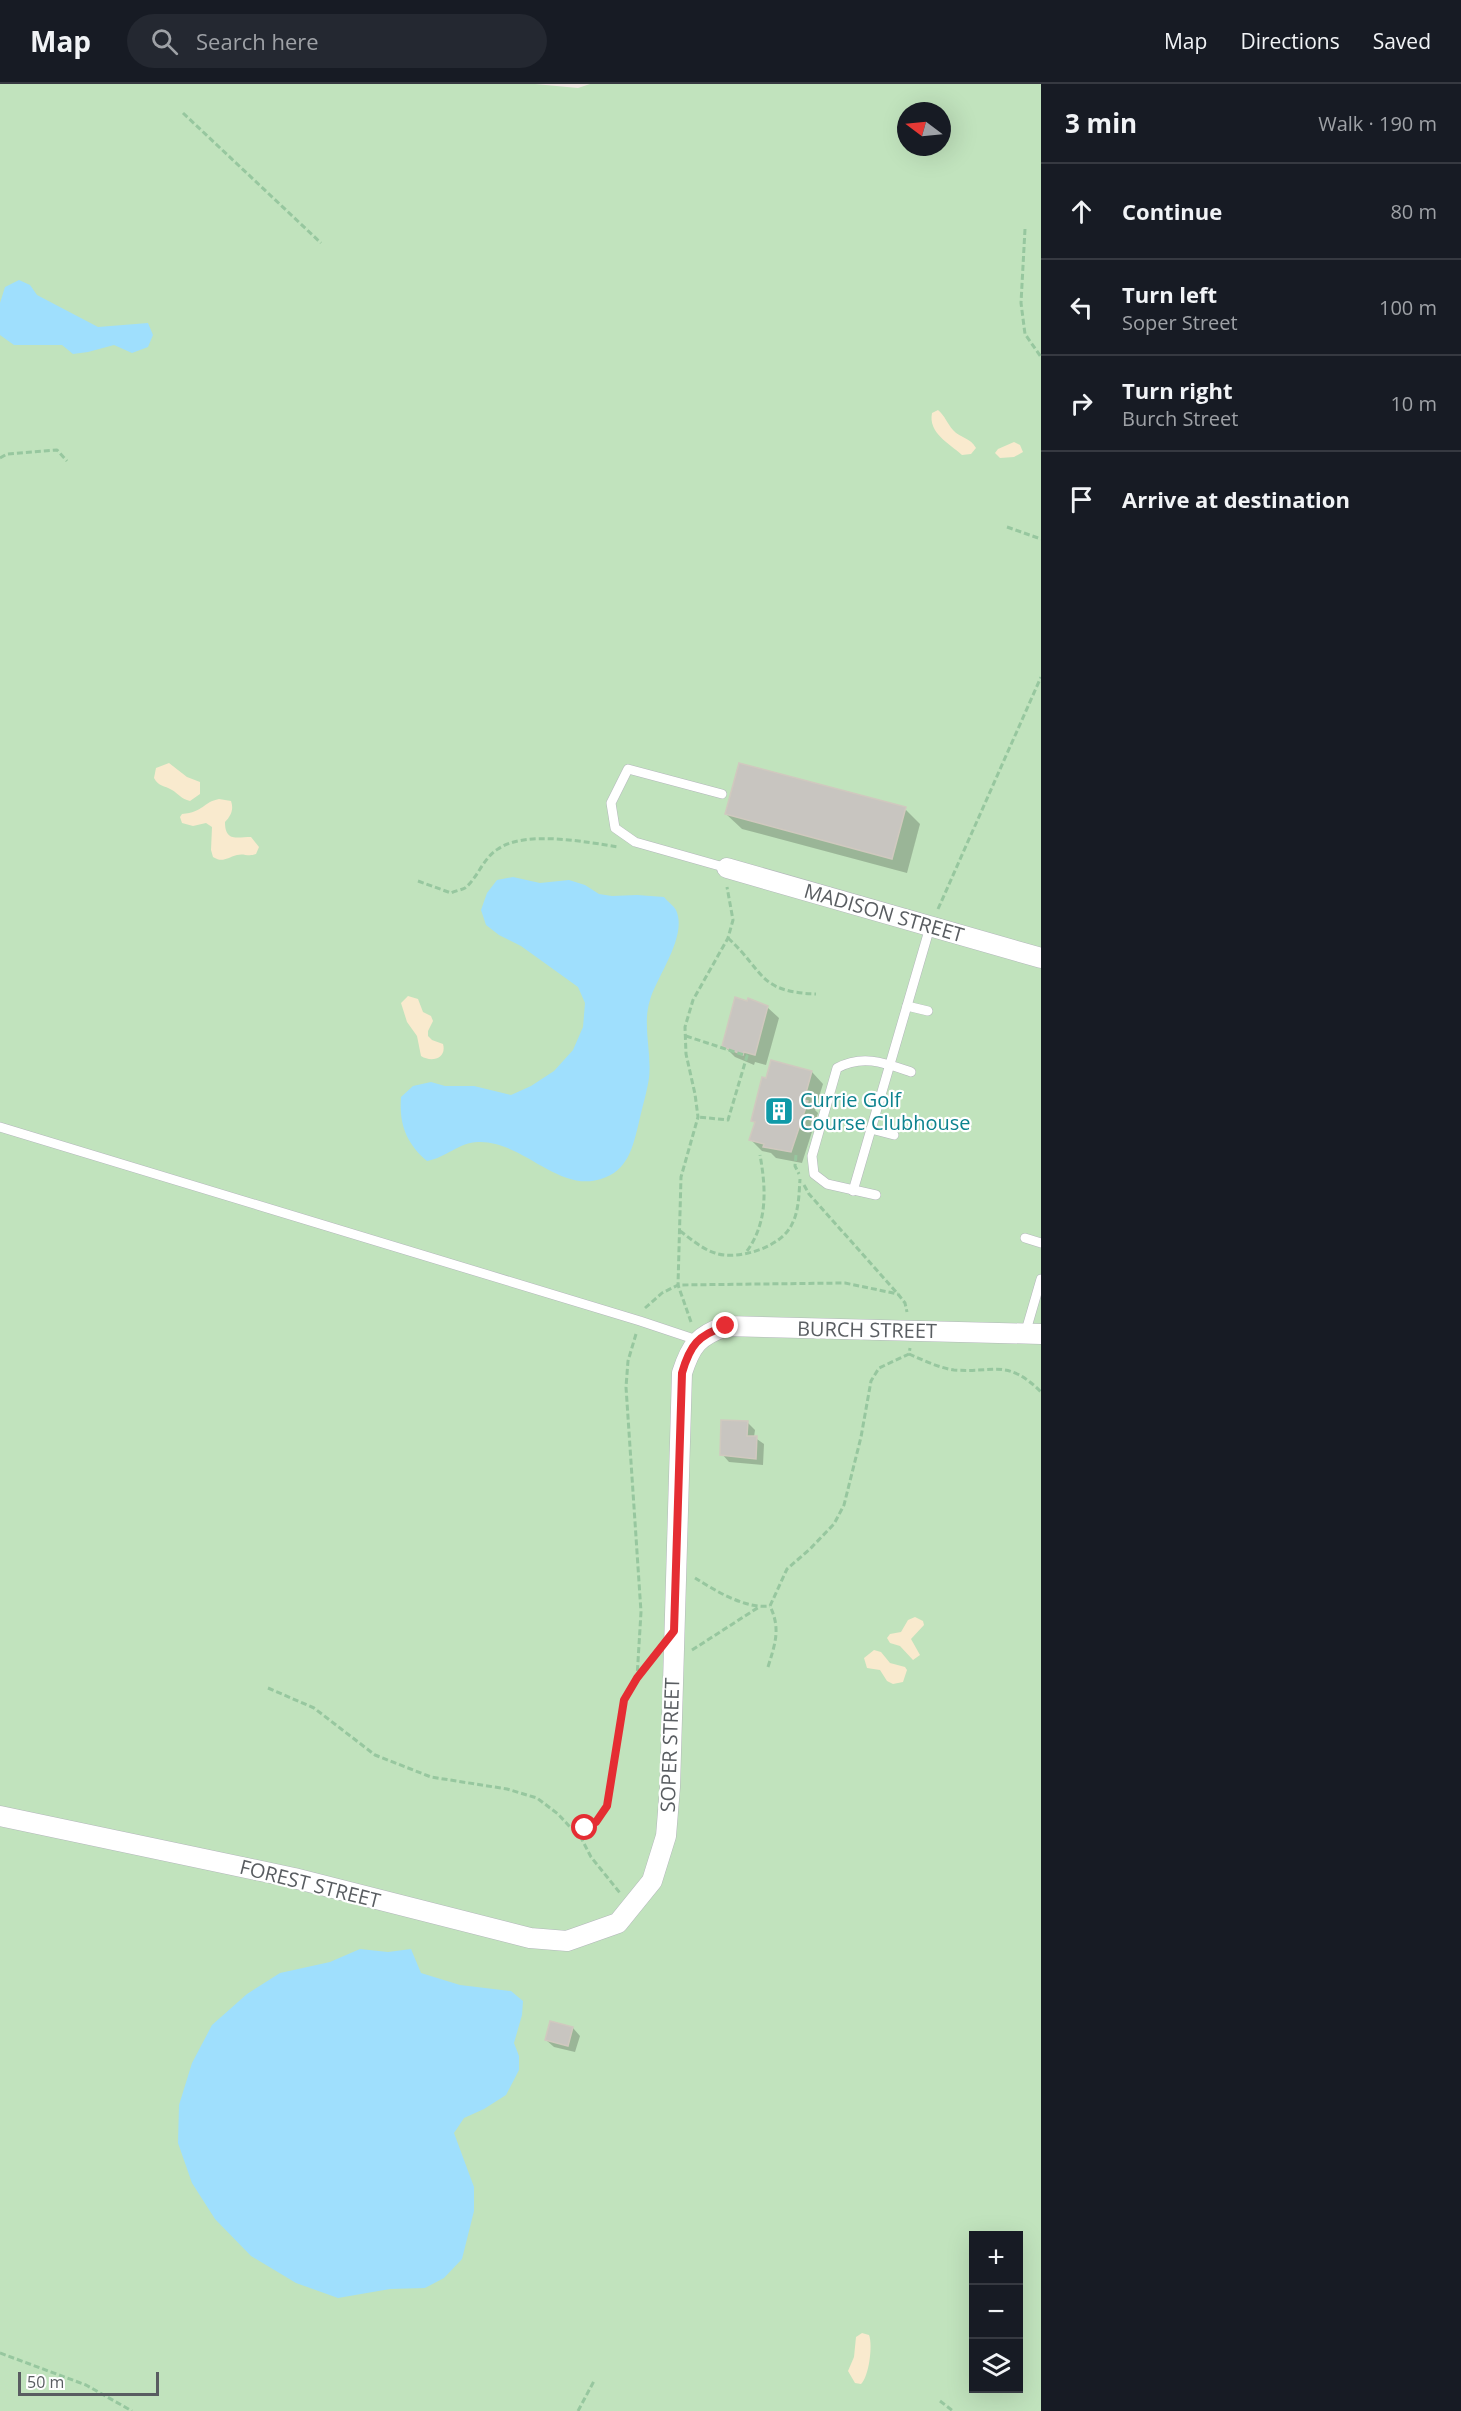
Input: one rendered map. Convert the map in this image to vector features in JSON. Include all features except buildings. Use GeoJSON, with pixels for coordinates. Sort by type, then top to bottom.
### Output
{"type":"FeatureCollection","features":[{"type":"Feature","properties":{"kind":"street","name":"MADISON STREET"},"geometry":{"type":"LineString","coordinates":[[728,868],[1041,958]]}},
{"type":"Feature","properties":{"kind":"street","name":"BURCH STREET"},"geometry":{"type":"LineString","coordinates":[[697,1341],[710,1331],[726,1326],[1033,1334]]}},
{"type":"Feature","properties":{"kind":"street","name":"SOPER STREET"},"geometry":{"type":"LineString","coordinates":[[618,1923],[652,1881],[666,1836],[670,1787],[682,1373],[688,1353],[697,1341]]}},
{"type":"Feature","properties":{"kind":"street","name":"FOREST STREET"},"geometry":{"type":"LineString","coordinates":[[0,1816],[294,1878],[530,1938],[567,1941],[618,1923]]}},
{"type":"Feature","properties":{"kind":"lane"},"geometry":{"type":"LineString","coordinates":[[722,794],[628,769],[611,803],[615,828],[635,842],[728,868]]}},
{"type":"Feature","properties":{"kind":"lane"},"geometry":{"type":"LineString","coordinates":[[853,1191],[930,927]]}},
{"type":"Feature","properties":{"kind":"lane"},"geometry":{"type":"LineString","coordinates":[[907,1006],[928,1011]]}},
{"type":"Feature","properties":{"kind":"lane"},"geometry":{"type":"LineString","coordinates":[[876,1195],[827,1184],[814,1174],[812,1156],[837,1068],[850,1061],[868,1060],[911,1072]]}},
{"type":"Feature","properties":{"kind":"lane"},"geometry":{"type":"LineString","coordinates":[[0,1127],[640,1320],[697,1341]]}},
{"type":"Feature","properties":{"kind":"lane"},"geometry":{"type":"LineString","coordinates":[[871,1129],[894,1135]]}},
{"type":"Feature","properties":{"kind":"lane"},"geometry":{"type":"LineString","coordinates":[[1025,1238],[1041,1243]]}},
{"type":"Feature","properties":{"kind":"lane"},"geometry":{"type":"LineString","coordinates":[[1033,1334],[1041,1279]]}},
{"type":"Feature","properties":{"kind":"path"},"geometry":{"type":"LineString","coordinates":[[183,112],[321,243]]}},
{"type":"Feature","properties":{"kind":"path"},"geometry":{"type":"LineString","coordinates":[[1025,229],[1020,303],[1025,334],[1041,357]]}},
{"type":"Feature","properties":{"kind":"path"},"geometry":{"type":"LineString","coordinates":[[0,458],[7,454],[57,450],[67,461]]}},
{"type":"Feature","properties":{"kind":"path"},"geometry":{"type":"LineString","coordinates":[[1007,527],[1041,539]]}},
{"type":"Feature","properties":{"kind":"path"},"geometry":{"type":"LineString","coordinates":[[930,927],[1041,677]]}},
{"type":"Feature","properties":{"kind":"path"},"geometry":{"type":"LineString","coordinates":[[418,881],[451,893],[465,888],[484,862],[499,848],[521,842],[568,838],[623,848]]}},
{"type":"Feature","properties":{"kind":"path"},"geometry":{"type":"LineString","coordinates":[[697,1341],[678,1285],[681,1177],[698,1117],[686,1054],[685,1027],[693,1000],[728,938],[733,920],[727,894],[728,868]]}},
{"type":"Feature","properties":{"kind":"path"},"geometry":{"type":"LineString","coordinates":[[720,887],[727,894]]}},
{"type":"Feature","properties":{"kind":"path"},"geometry":{"type":"LineString","coordinates":[[728,938],[743,952],[761,976],[775,987],[793,993],[816,994]]}},
{"type":"Feature","properties":{"kind":"path"},"geometry":{"type":"LineString","coordinates":[[686,1036],[747,1056],[728,1120],[698,1117]]}},
{"type":"Feature","properties":{"kind":"path"},"geometry":{"type":"LineString","coordinates":[[746,1252],[755,1239],[762,1221],[765,1193],[760,1155]]}},
{"type":"Feature","properties":{"kind":"path"},"geometry":{"type":"LineString","coordinates":[[796,1155],[795,1166],[809,1194],[905,1303],[911,1331],[909,1354]]}},
{"type":"Feature","properties":{"kind":"path"},"geometry":{"type":"LineString","coordinates":[[680,1231],[716,1254],[734,1255],[768,1247],[783,1238],[792,1224],[798,1202],[800,1177]]}},
{"type":"Feature","properties":{"kind":"path"},"geometry":{"type":"LineString","coordinates":[[637,1678],[641,1612],[626,1387],[628,1360],[643,1310],[662,1293],[678,1285],[845,1283],[898,1294]]}},
{"type":"Feature","properties":{"kind":"path"},"geometry":{"type":"LineString","coordinates":[[770,1606],[787,1569],[810,1550],[834,1524],[844,1505],[861,1437],[871,1381],[879,1368],[909,1354],[953,1370],[989,1368],[1009,1370],[1031,1382],[1041,1392]]}},
{"type":"Feature","properties":{"kind":"path"},"geometry":{"type":"LineString","coordinates":[[676,1566],[735,1599],[759,1607],[770,1606]]}},
{"type":"Feature","properties":{"kind":"path"},"geometry":{"type":"LineString","coordinates":[[768,1667],[776,1643],[777,1620],[770,1606]]}},
{"type":"Feature","properties":{"kind":"path"},"geometry":{"type":"LineString","coordinates":[[673,1663],[759,1607]]}},
{"type":"Feature","properties":{"kind":"path"},"geometry":{"type":"LineString","coordinates":[[268,1688],[314,1708],[375,1755],[431,1777],[507,1789],[537,1798],[558,1814],[570,1827],[585,1828],[596,1822],[607,1806],[624,1700],[637,1678],[674,1631]]}},
{"type":"Feature","properties":{"kind":"path"},"geometry":{"type":"LineString","coordinates":[[576,1828],[591,1857],[615,1888],[632,1905]]}},
{"type":"Feature","properties":{"kind":"path"},"geometry":{"type":"LineString","coordinates":[[0,2353],[86,2385],[132,2411]]}},
{"type":"Feature","properties":{"kind":"path"},"geometry":{"type":"LineString","coordinates":[[578,2411],[594,2382]]}},
{"type":"Feature","properties":{"kind":"path"},"geometry":{"type":"LineString","coordinates":[[940,2400],[953,2411]]}},
{"type":"Feature","properties":{"kind":"green space"},"geometry":{"type":"Polygon","coordinates":[[[0,84],[535,84],[578,88],[590,84],[1041,84],[1041,2411],[0,2411],[0,84]]]}},
{"type":"Feature","properties":{"kind":"sand"},"geometry":{"type":"Polygon","coordinates":[[[938,410],[953,430],[974,445],[976,448],[971,454],[962,455],[936,432],[932,413],[938,410]]]}},
{"type":"Feature","properties":{"kind":"sand"},"geometry":{"type":"Polygon","coordinates":[[[1014,442],[1020,445],[1023,452],[1014,457],[1000,458],[995,453],[998,449],[1014,442]]]}},
{"type":"Feature","properties":{"kind":"sand"},"geometry":{"type":"Polygon","coordinates":[[[169,763],[187,777],[200,782],[200,794],[190,801],[158,783],[154,778],[156,768],[169,763]]]}},
{"type":"Feature","properties":{"kind":"sand"},"geometry":{"type":"Polygon","coordinates":[[[219,799],[231,801],[232,804],[231,812],[225,822],[227,833],[237,838],[251,837],[259,847],[256,854],[216,859],[211,850],[212,827],[206,823],[193,826],[182,823],[180,817],[182,814],[195,811],[219,799]]]}},
{"type":"Feature","properties":{"kind":"sand"},"geometry":{"type":"Polygon","coordinates":[[[408,996],[418,999],[423,1012],[431,1016],[433,1021],[428,1036],[443,1044],[444,1049],[438,1058],[430,1059],[421,1056],[417,1036],[407,1022],[401,1003],[408,996]]]}},
{"type":"Feature","properties":{"kind":"sand"},"geometry":{"type":"Polygon","coordinates":[[[915,1617],[923,1621],[924,1625],[911,1639],[920,1655],[913,1660],[900,1646],[890,1643],[887,1638],[890,1634],[901,1632],[908,1620],[915,1617]]]}},
{"type":"Feature","properties":{"kind":"sand"},"geometry":{"type":"Polygon","coordinates":[[[874,1650],[881,1652],[890,1663],[905,1667],[907,1670],[903,1682],[893,1684],[887,1681],[880,1670],[867,1668],[864,1658],[874,1650]]]}},
{"type":"Feature","properties":{"kind":"sand"},"geometry":{"type":"Polygon","coordinates":[[[862,2333],[869,2335],[871,2346],[870,2361],[861,2384],[855,2383],[848,2371],[854,2357],[856,2337],[862,2333]]]}},
{"type":"Feature","properties":{"kind":"water"},"geometry":{"type":"Polygon","coordinates":[[[19,280],[30,285],[37,295],[98,327],[148,323],[153,335],[148,347],[132,353],[114,345],[73,354],[62,345],[14,345],[0,335],[0,303],[5,287],[19,280]]]}},
{"type":"Feature","properties":{"kind":"water"},"geometry":{"type":"Polygon","coordinates":[[[513,877],[540,883],[569,880],[585,885],[599,894],[612,896],[664,897],[676,910],[679,920],[675,944],[648,1009],[649,1078],[634,1140],[623,1164],[601,1179],[585,1181],[570,1179],[510,1149],[478,1142],[459,1147],[427,1161],[414,1147],[405,1132],[401,1116],[401,1097],[413,1086],[431,1082],[445,1086],[474,1086],[511,1095],[531,1086],[554,1071],[573,1050],[583,1027],[585,1003],[578,987],[521,946],[499,935],[486,925],[481,910],[487,893],[497,880],[513,877]]]}},
{"type":"Feature","properties":{"kind":"water"},"geometry":{"type":"Polygon","coordinates":[[[360,1949],[388,1952],[411,1949],[421,1973],[460,1985],[511,1991],[523,2001],[522,2015],[514,2043],[519,2056],[519,2070],[506,2095],[464,2118],[454,2133],[474,2187],[474,2211],[462,2259],[444,2278],[425,2288],[390,2289],[338,2298],[296,2283],[251,2256],[215,2219],[192,2183],[178,2143],[179,2105],[192,2063],[212,2025],[247,1994],[280,1973],[330,1962],[360,1949]]]}},
{"type":"Feature","properties":{"kind":"place","name":"Currie Golf Course Clubhouse"},"geometry":{"type":"Point","coordinates":[779,1111]}},
{"type":"Feature","properties":{"kind":"route"},"geometry":{"type":"LineString","coordinates":[[585,1828],[596,1822],[607,1806],[624,1700],[637,1678],[674,1631],[682,1373],[688,1353],[697,1341],[710,1331],[726,1326]]}}]}
